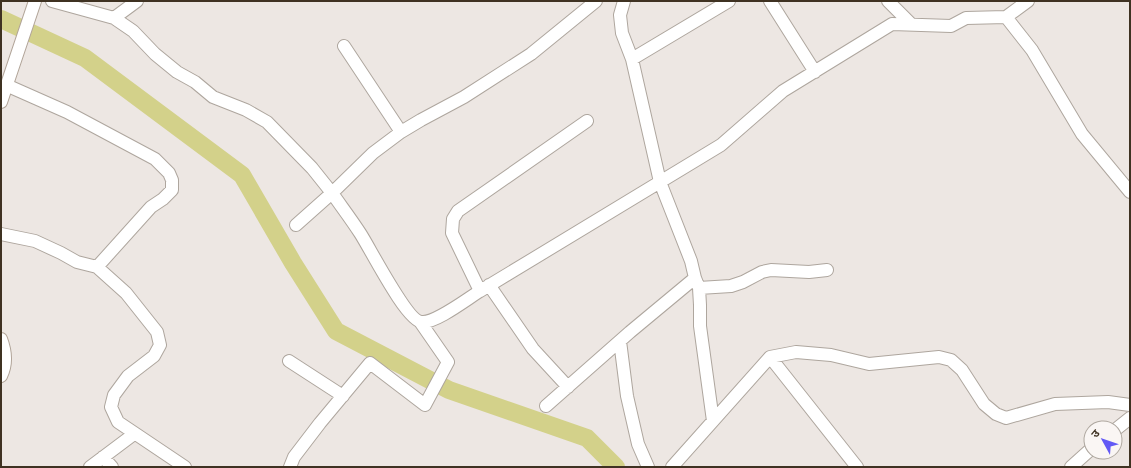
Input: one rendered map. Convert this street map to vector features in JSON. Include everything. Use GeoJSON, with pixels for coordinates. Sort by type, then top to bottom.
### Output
{"type":"FeatureCollection","features":[{"type":"Feature","properties":{"kind":"street"},"geometry":{"type":"LineString","coordinates":[[1,102],[35,1]]}},
{"type":"Feature","properties":{"kind":"street"},"geometry":{"type":"LineString","coordinates":[[52,1],[114,18],[133,31],[155,54],[177,72],[195,82],[214,97],[246,110],[267,122],[291,146],[332,193],[361,233],[405,308],[415,320],[421,323],[448,362],[425,405],[370,363],[294,457],[290,467]]}},
{"type":"Feature","properties":{"kind":"street"},"geometry":{"type":"LineString","coordinates":[[296,225],[332,193],[373,153],[401,132],[464,97],[531,54],[596,1]]}},
{"type":"Feature","properties":{"kind":"street"},"geometry":{"type":"LineString","coordinates":[[624,1],[620,15],[622,33],[632,59],[660,182],[691,261],[697,283],[700,305],[700,326],[713,421]]}},
{"type":"Feature","properties":{"kind":"street"},"geometry":{"type":"LineString","coordinates":[[632,59],[729,1]]}},
{"type":"Feature","properties":{"kind":"street"},"geometry":{"type":"LineString","coordinates":[[770,1],[815,72]]}},
{"type":"Feature","properties":{"kind":"street"},"geometry":{"type":"LineString","coordinates":[[888,1],[911,24]]}},
{"type":"Feature","properties":{"kind":"street"},"geometry":{"type":"LineString","coordinates":[[421,323],[433,321],[721,145],[783,91],[892,24],[951,26],[966,18],[1006,17],[1028,1]]}},
{"type":"Feature","properties":{"kind":"street"},"geometry":{"type":"LineString","coordinates":[[114,18],[135,2]]}},
{"type":"Feature","properties":{"kind":"street"},"geometry":{"type":"LineString","coordinates":[[1006,17],[1032,50],[1082,134],[1130,192]]}},
{"type":"Feature","properties":{"kind":"street"},"geometry":{"type":"LineString","coordinates":[[344,46],[401,132]]}},
{"type":"Feature","properties":{"kind":"street"},"geometry":{"type":"LineString","coordinates":[[6,85],[67,112],[123,141],[154,159],[169,173],[172,180],[172,190],[163,199],[151,206],[97,267]]}},
{"type":"Feature","properties":{"kind":"street"},"geometry":{"type":"LineString","coordinates":[[568,387],[533,349],[485,288],[452,233],[454,219],[458,211],[587,121]]}},
{"type":"Feature","properties":{"kind":"street"},"geometry":{"type":"LineString","coordinates":[[1,234],[35,241],[77,262],[97,267],[126,293],[157,332],[160,345],[154,356],[128,376],[114,395],[110,406],[118,422],[185,467]]}},
{"type":"Feature","properties":{"kind":"street"},"geometry":{"type":"LineString","coordinates":[[546,406],[620,341],[697,283],[731,286],[743,282],[762,272],[771,270],[809,272],[827,270]]}},
{"type":"Feature","properties":{"kind":"street"},"geometry":{"type":"LineString","coordinates":[[1,339],[6,351],[4,370],[1,376]]}},
{"type":"Feature","properties":{"kind":"street"},"geometry":{"type":"LineString","coordinates":[[620,341],[628,403],[638,444],[648,467]]}},
{"type":"Feature","properties":{"kind":"street"},"geometry":{"type":"LineString","coordinates":[[672,467],[770,357],[796,352],[831,355],[869,364],[939,356],[951,360],[962,370],[984,404],[996,414],[1006,418],[1055,404],[1108,402],[1130,404]]}},
{"type":"Feature","properties":{"kind":"street"},"geometry":{"type":"LineString","coordinates":[[770,357],[858,467]]}},
{"type":"Feature","properties":{"kind":"street"},"geometry":{"type":"LineString","coordinates":[[289,361],[342,396]]}},
{"type":"Feature","properties":{"kind":"street"},"geometry":{"type":"LineString","coordinates":[[90,467],[134,434]]}},
{"type":"Feature","properties":{"kind":"street"},"geometry":{"type":"LineString","coordinates":[[1071,467],[1083,456]]}},
{"type":"Feature","properties":{"kind":"street"},"geometry":{"type":"LineString","coordinates":[[103,458],[112,467]]}},
{"type":"Feature","properties":{"kind":"waterway"},"geometry":{"type":"LineString","coordinates":[[1,19],[85,58],[242,175],[293,263],[336,331],[449,390],[587,438],[616,467]]}}]}
